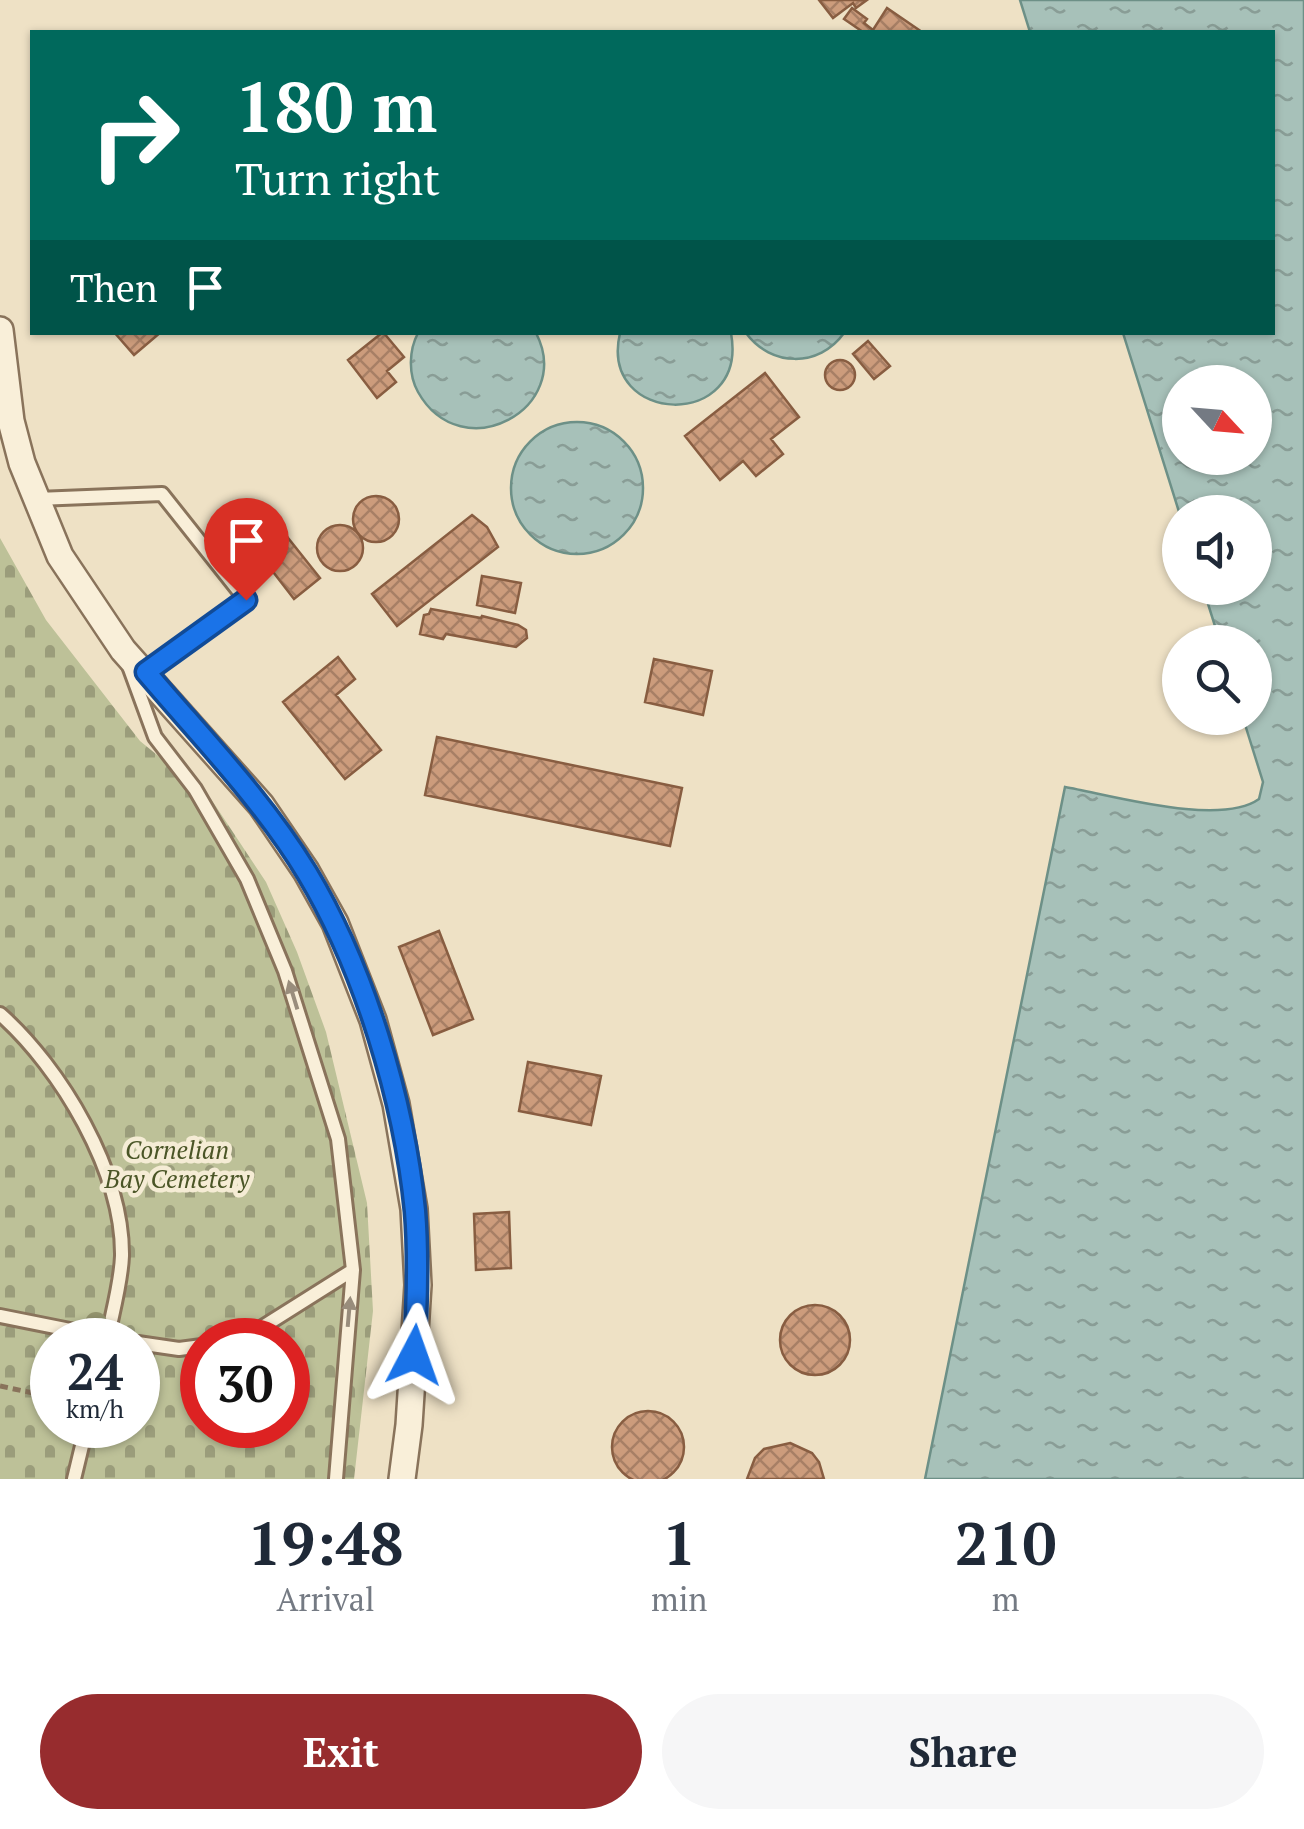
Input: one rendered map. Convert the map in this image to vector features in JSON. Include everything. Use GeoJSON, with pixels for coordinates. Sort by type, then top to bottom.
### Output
{"type":"FeatureCollection","features":[{"type":"Feature","properties":{"kind":"street"},"geometry":{"type":"LineString","coordinates":[[0,330],[12,421],[60,556],[123,650],[261,805],[306,871],[335,922],[373,1020],[396,1104],[414,1209],[418,1284],[402,1479]]}},
{"type":"Feature","properties":{"kind":"lane"},"geometry":{"type":"LineString","coordinates":[[37,500],[162,494],[246,600],[146,672]]}},
{"type":"Feature","properties":{"kind":"lane"},"geometry":{"type":"LineString","coordinates":[[123,650],[155,736],[195,789],[247,879],[286,971],[338,1139],[353,1270],[336,1479]]}},
{"type":"Feature","properties":{"kind":"lane"},"geometry":{"type":"LineString","coordinates":[[0,1014],[43,1063],[87,1124],[112,1189],[122,1256],[115,1318]]}},
{"type":"Feature","properties":{"kind":"lane"},"geometry":{"type":"LineString","coordinates":[[277,1318],[353,1270]]}},
{"type":"Feature","properties":{"kind":"lane"},"geometry":{"type":"LineString","coordinates":[[0,1316],[30,1322]]}},
{"type":"Feature","properties":{"kind":"lane"},"geometry":{"type":"LineString","coordinates":[[74,1479],[81,1448]]}},
{"type":"Feature","properties":{"kind":"path"},"geometry":{"type":"LineString","coordinates":[[0,1386],[30,1392]]}},
{"type":"Feature","properties":{"kind":"green space","name":"Cornelian Bay Cemetery"},"geometry":{"type":"Polygon","coordinates":[[[0,538],[46,620],[140,741],[211,799],[266,882],[297,952],[326,1032],[367,1203],[373,1311],[354,1479],[0,1479],[0,538]]]}},
{"type":"Feature","properties":{"kind":"water"},"geometry":{"type":"Polygon","coordinates":[[[1020,0],[1304,0],[1304,1479],[925,1479],[1065,787],[1193,810],[1241,807],[1259,799],[1263,782],[1248,735],[1272,735],[1272,625],[1215,625],[1208,605],[1272,605],[1272,495],[1174,495],[1167,475],[1272,475],[1272,365],[1162,365],[1162,458],[1124,335],[1275,335],[1275,30],[1029,30],[1020,0]]]}},
{"type":"Feature","properties":{"kind":"water"},"geometry":{"type":"Polygon","coordinates":[[[417,335],[537,335],[544,360],[540,385],[527,405],[508,420],[485,427],[460,426],[437,415],[418,392],[411,362],[417,335]]]}},
{"type":"Feature","properties":{"kind":"water"},"geometry":{"type":"Polygon","coordinates":[[[620,335],[731,335],[730,365],[718,387],[698,401],[674,405],[650,400],[631,386],[619,364],[620,335]]]}},
{"type":"Feature","properties":{"kind":"water"},"geometry":{"type":"Polygon","coordinates":[[[748,335],[842,335],[822,353],[795,359],[768,352],[748,335]]]}},
{"type":"Feature","properties":{"kind":"water"},"geometry":{"type":"Polygon","coordinates":[[[577,422],[602,427],[624,441],[638,463],[643,488],[638,513],[624,535],[602,549],[577,554],[552,549],[530,535],[516,513],[511,488],[516,463],[530,441],[552,427],[577,422]]]}},
{"type":"Feature","properties":{"kind":"building"},"geometry":{"type":"Polygon","coordinates":[[[819,0],[867,0],[856,8],[853,3],[833,18],[819,0]]]}},
{"type":"Feature","properties":{"kind":"building"},"geometry":{"type":"Polygon","coordinates":[[[852,8],[867,19],[864,23],[873,30],[860,30],[844,19],[852,8]]]}},
{"type":"Feature","properties":{"kind":"building"},"geometry":{"type":"Polygon","coordinates":[[[887,8],[919,30],[873,30],[887,8]]]}},
{"type":"Feature","properties":{"kind":"building"},"geometry":{"type":"Polygon","coordinates":[[[117,335],[157,335],[134,355],[117,335]]]}},
{"type":"Feature","properties":{"kind":"building"},"geometry":{"type":"Polygon","coordinates":[[[379,335],[386,335],[404,357],[387,371],[396,382],[377,398],[348,360],[379,335]]]}},
{"type":"Feature","properties":{"kind":"building"},"geometry":{"type":"Polygon","coordinates":[[[868,341],[890,366],[874,379],[853,354],[868,341]]]}},
{"type":"Feature","properties":{"kind":"building"},"geometry":{"type":"Polygon","coordinates":[[[840,360],[851,364],[855,375],[851,386],[840,390],[829,386],[825,375],[829,364],[840,360]]]}},
{"type":"Feature","properties":{"kind":"building"},"geometry":{"type":"Polygon","coordinates":[[[765,373],[799,417],[771,439],[783,454],[756,476],[743,461],[720,480],[685,436],[765,373]]]}},
{"type":"Feature","properties":{"kind":"building"},"geometry":{"type":"Polygon","coordinates":[[[376,496],[392,503],[399,519],[392,535],[376,542],[360,535],[353,519],[360,503],[376,496]]]}},
{"type":"Feature","properties":{"kind":"building"},"geometry":{"type":"Polygon","coordinates":[[[261,504],[320,578],[294,599],[236,524],[261,504]]]}},
{"type":"Feature","properties":{"kind":"building"},"geometry":{"type":"Polygon","coordinates":[[[472,515],[487,527],[498,547],[397,626],[372,594],[472,515]]]}},
{"type":"Feature","properties":{"kind":"building"},"geometry":{"type":"Polygon","coordinates":[[[340,525],[356,532],[363,548],[356,564],[340,571],[324,564],[317,548],[324,532],[340,525]]]}},
{"type":"Feature","properties":{"kind":"building"},"geometry":{"type":"Polygon","coordinates":[[[482,576],[521,583],[515,613],[477,605],[482,576]]]}},
{"type":"Feature","properties":{"kind":"building"},"geometry":{"type":"Polygon","coordinates":[[[431,609],[518,625],[526,630],[527,638],[516,647],[446,634],[443,639],[420,634],[424,615],[431,609]]]}},
{"type":"Feature","properties":{"kind":"building"},"geometry":{"type":"Polygon","coordinates":[[[338,657],[355,679],[336,695],[381,750],[345,779],[283,702],[338,657]]]}},
{"type":"Feature","properties":{"kind":"building"},"geometry":{"type":"Polygon","coordinates":[[[654,659],[712,671],[703,715],[645,702],[654,659]]]}},
{"type":"Feature","properties":{"kind":"building"},"geometry":{"type":"Polygon","coordinates":[[[437,737],[682,788],[670,846],[425,795],[437,737]]]}},
{"type":"Feature","properties":{"kind":"building"},"geometry":{"type":"Polygon","coordinates":[[[439,931],[473,1019],[433,1035],[399,947],[439,931]]]}},
{"type":"Feature","properties":{"kind":"building"},"geometry":{"type":"Polygon","coordinates":[[[528,1062],[601,1076],[591,1125],[519,1111],[528,1062]]]}},
{"type":"Feature","properties":{"kind":"building"},"geometry":{"type":"Polygon","coordinates":[[[509,1212],[511,1268],[476,1270],[474,1214],[509,1212]]]}},
{"type":"Feature","properties":{"kind":"building"},"geometry":{"type":"Polygon","coordinates":[[[815,1305],[829,1307],[840,1315],[848,1326],[848,1354],[840,1365],[829,1373],[815,1375],[801,1373],[790,1365],[782,1354],[780,1340],[782,1326],[790,1315],[801,1307],[815,1305]]]}},
{"type":"Feature","properties":{"kind":"building"},"geometry":{"type":"Polygon","coordinates":[[[634,1413],[662,1413],[682,1433],[682,1461],[665,1479],[631,1479],[614,1461],[614,1433],[634,1413]]]}},
{"type":"Feature","properties":{"kind":"building"},"geometry":{"type":"Polygon","coordinates":[[[790,1443],[812,1453],[824,1479],[747,1479],[755,1458],[764,1449],[790,1443]]]}},
{"type":"Feature","properties":{"kind":"route"},"geometry":{"type":"LineString","coordinates":[[246,600],[146,672],[261,805],[335,922],[373,1020],[396,1104],[414,1209],[418,1284],[414,1355]]}}]}
